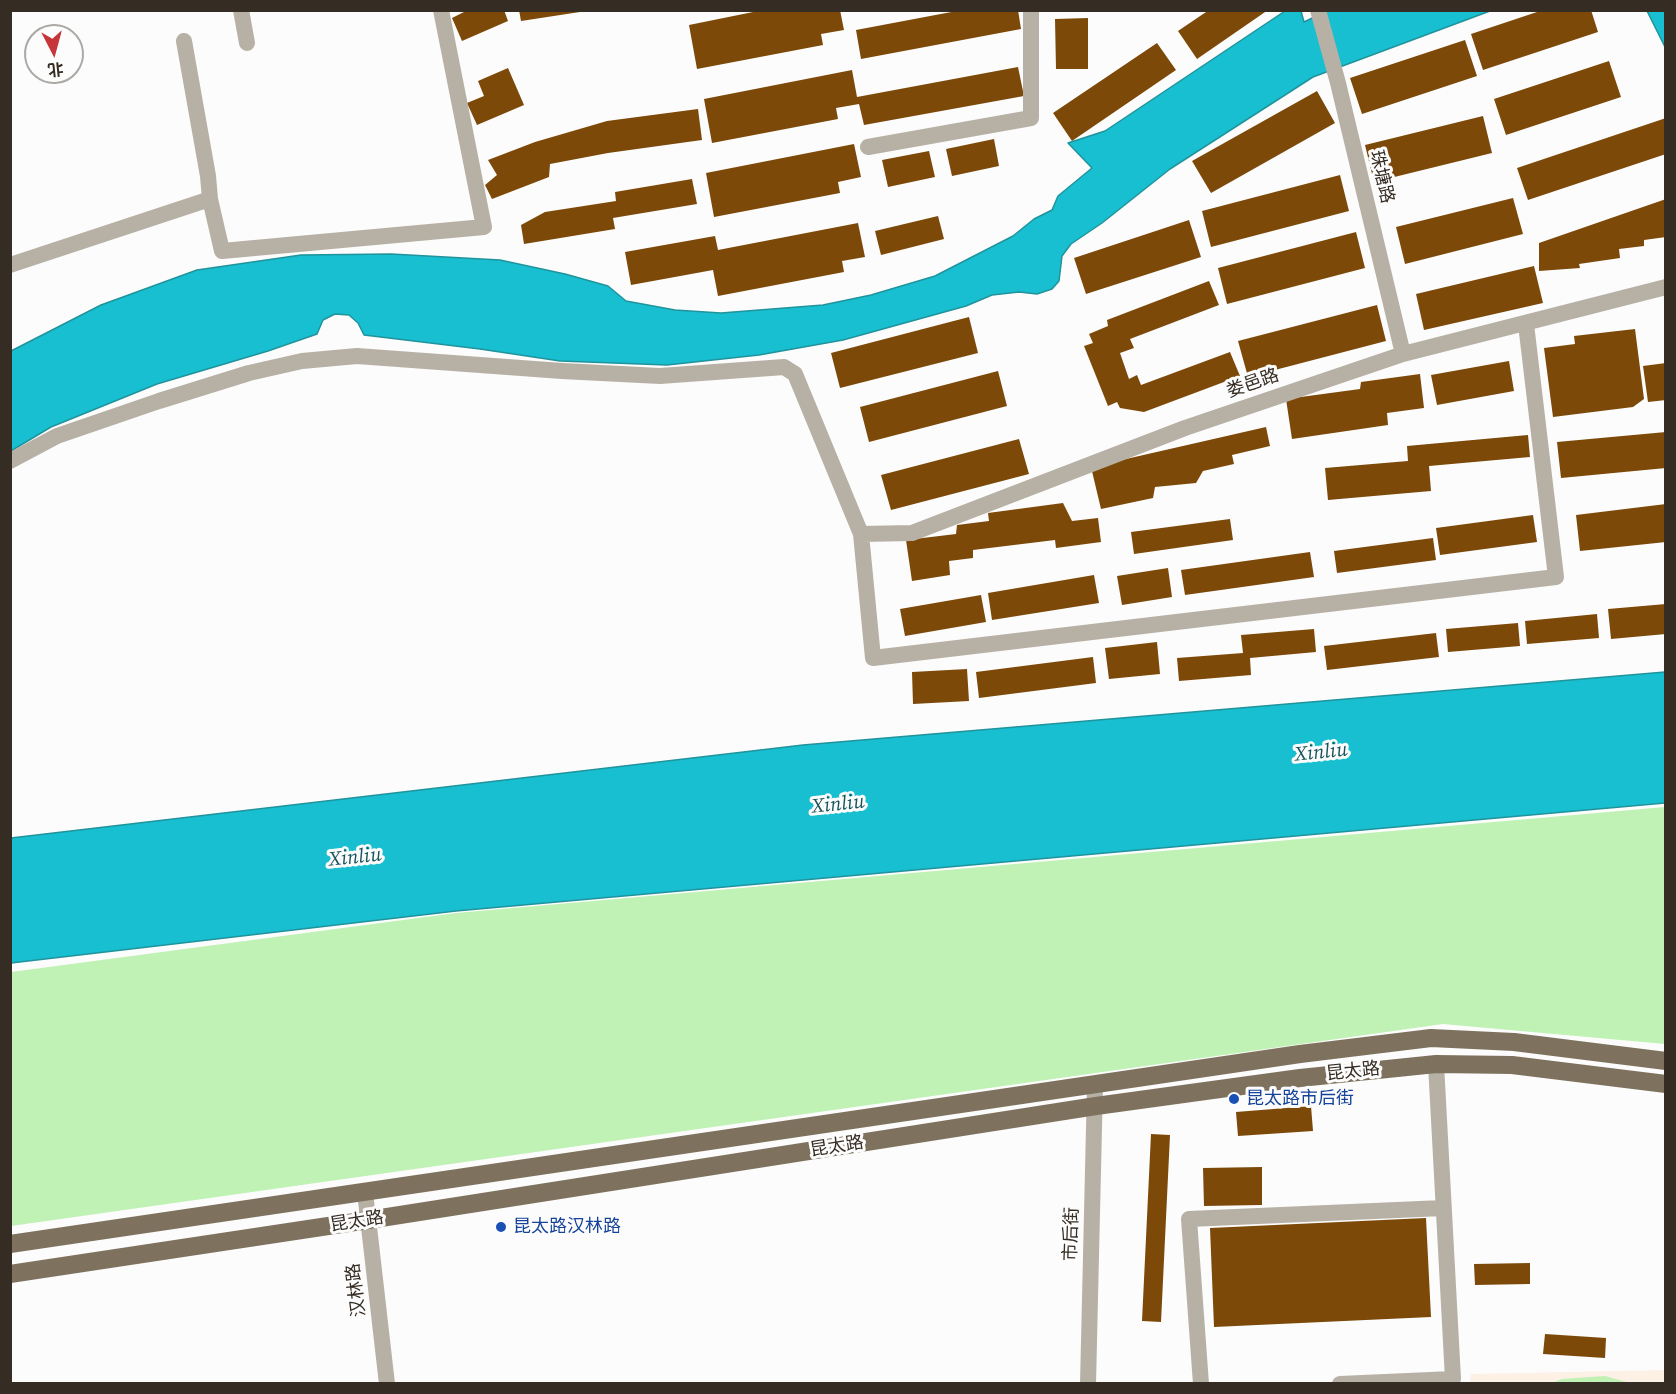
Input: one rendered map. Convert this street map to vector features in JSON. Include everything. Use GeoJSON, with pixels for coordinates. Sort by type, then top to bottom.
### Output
{"type":"FeatureCollection","features":[{"type":"Feature","properties":{"kind":"main road","name":"昆太路"},"geometry":{"type":"LineString","coordinates":[[10,1244],[1300,1054],[1431,1038],[1515,1042],[1665,1061]]}},
{"type":"Feature","properties":{"kind":"main road","name":"昆太路"},"geometry":{"type":"LineString","coordinates":[[10,1274],[1095,1106],[1300,1078],[1436,1064],[1512,1065],[1665,1084]]}},
{"type":"Feature","properties":{"kind":"street"},"geometry":{"type":"LineString","coordinates":[[241,10],[247,43]]}},
{"type":"Feature","properties":{"kind":"street"},"geometry":{"type":"LineString","coordinates":[[184,40],[210,199],[222,251],[484,227],[441,10]]}},
{"type":"Feature","properties":{"kind":"street"},"geometry":{"type":"LineString","coordinates":[[868,147],[1031,118],[1031,10]]}},
{"type":"Feature","properties":{"kind":"street","name":"珠塘路"},"geometry":{"type":"LineString","coordinates":[[1318,10],[1338,83],[1403,354]]}},
{"type":"Feature","properties":{"kind":"street"},"geometry":{"type":"LineString","coordinates":[[10,265],[210,199]]}},
{"type":"Feature","properties":{"kind":"street","name":"娄邑路"},"geometry":{"type":"LineString","coordinates":[[861,534],[912,533],[1185,428],[1403,354],[1665,287]]}},
{"type":"Feature","properties":{"kind":"street"},"geometry":{"type":"LineString","coordinates":[[10,461],[57,436],[159,401],[249,373],[302,362],[357,356],[660,376],[784,367],[795,374],[861,534],[873,658],[1556,577],[1526,324]]}},
{"type":"Feature","properties":{"kind":"street"},"geometry":{"type":"LineString","coordinates":[[1340,1383],[1453,1379],[1436,1064]]}},
{"type":"Feature","properties":{"kind":"street","name":"市后街"},"geometry":{"type":"LineString","coordinates":[[1088,1383],[1095,1085]]}},
{"type":"Feature","properties":{"kind":"street","name":"汉林路"},"geometry":{"type":"LineString","coordinates":[[365,1192],[387,1383]]}},
{"type":"Feature","properties":{"kind":"street"},"geometry":{"type":"LineString","coordinates":[[1201,1383],[1189,1219],[1443,1208]]}},
{"type":"Feature","properties":{"kind":"shaded area"},"geometry":{"type":"Polygon","coordinates":[[[1665,1370],[1665,1383],[1470,1384],[1471,1374],[1665,1370]]]}},
{"type":"Feature","properties":{"kind":"green space"},"geometry":{"type":"Polygon","coordinates":[[[1665,807],[1665,1044],[1443,1024],[11,1226],[11,972],[456,913],[1665,807]]]}},
{"type":"Feature","properties":{"kind":"green space"},"geometry":{"type":"Polygon","coordinates":[[[1605,1376],[1630,1383],[1552,1383],[1562,1379],[1605,1376]]]}},
{"type":"Feature","properties":{"kind":"water"},"geometry":{"type":"Polygon","coordinates":[[[1285,11],[1301,11],[1304,22],[1327,11],[1490,11],[1313,77],[1170,169],[1102,223],[1071,244],[1062,256],[1059,281],[1052,289],[1037,294],[1019,292],[992,295],[966,306],[843,340],[759,355],[667,365],[560,361],[364,335],[358,323],[349,315],[335,314],[323,320],[317,334],[157,384],[51,427],[11,451],[11,351],[101,305],[197,270],[301,255],[391,254],[500,260],[608,286],[626,301],[675,310],[721,313],[823,305],[871,295],[935,276],[1013,236],[1034,219],[1052,210],[1058,196],[1092,168],[1068,143],[1105,131],[1285,11]]]}},
{"type":"Feature","properties":{"kind":"water"},"geometry":{"type":"Polygon","coordinates":[[[1647,11],[1665,11],[1665,47],[1647,11]]]}},
{"type":"Feature","properties":{"kind":"water","name":"Xinliu"},"geometry":{"type":"Polygon","coordinates":[[[1665,672],[1665,803],[456,911],[11,963],[11,838],[803,745],[1665,672]]]}},
{"type":"Feature","properties":{"kind":"building"},"geometry":{"type":"Polygon","coordinates":[[[468,10],[504,10],[508,21],[462,41],[452,18],[468,10]]]}},
{"type":"Feature","properties":{"kind":"building"},"geometry":{"type":"Polygon","coordinates":[[[519,10],[580,10],[580,12],[521,21],[519,10]]]}},
{"type":"Feature","properties":{"kind":"building"},"geometry":{"type":"Polygon","coordinates":[[[763,10],[840,10],[844,30],[821,34],[823,45],[697,69],[689,25],[763,10]]]}},
{"type":"Feature","properties":{"kind":"building"},"geometry":{"type":"Polygon","coordinates":[[[962,10],[1018,10],[1021,29],[861,59],[856,30],[962,10]]]}},
{"type":"Feature","properties":{"kind":"building"},"geometry":{"type":"Polygon","coordinates":[[[1209,10],[1268,10],[1197,59],[1178,31],[1209,10]]]}},
{"type":"Feature","properties":{"kind":"building"},"geometry":{"type":"Polygon","coordinates":[[[1543,10],[1591,10],[1598,32],[1483,70],[1471,34],[1543,10]]]}},
{"type":"Feature","properties":{"kind":"building"},"geometry":{"type":"Polygon","coordinates":[[[1088,18],[1088,69],[1056,69],[1055,19],[1088,18]]]}},
{"type":"Feature","properties":{"kind":"building"},"geometry":{"type":"Polygon","coordinates":[[[1465,40],[1477,76],[1362,114],[1350,78],[1465,40]]]}},
{"type":"Feature","properties":{"kind":"building"},"geometry":{"type":"Polygon","coordinates":[[[1157,43],[1176,70],[1072,141],[1053,113],[1157,43]]]}},
{"type":"Feature","properties":{"kind":"building"},"geometry":{"type":"Polygon","coordinates":[[[1609,61],[1621,97],[1506,135],[1494,99],[1609,61]]]}},
{"type":"Feature","properties":{"kind":"building"},"geometry":{"type":"Polygon","coordinates":[[[1018,67],[1024,96],[864,125],[859,104],[836,108],[838,119],[712,143],[704,99],[852,70],[857,97],[1018,67]]]}},
{"type":"Feature","properties":{"kind":"building"},"geometry":{"type":"Polygon","coordinates":[[[508,68],[524,105],[477,125],[467,103],[484,96],[478,81],[508,68]]]}},
{"type":"Feature","properties":{"kind":"building"},"geometry":{"type":"Polygon","coordinates":[[[1317,91],[1335,123],[1211,193],[1192,161],[1317,91]]]}},
{"type":"Feature","properties":{"kind":"building"},"geometry":{"type":"Polygon","coordinates":[[[698,109],[702,140],[608,153],[550,164],[549,177],[492,199],[485,185],[497,175],[488,160],[535,142],[607,121],[698,109]]]}},
{"type":"Feature","properties":{"kind":"building"},"geometry":{"type":"Polygon","coordinates":[[[1483,116],[1492,153],[1374,182],[1365,145],[1483,116]]]}},
{"type":"Feature","properties":{"kind":"building"},"geometry":{"type":"Polygon","coordinates":[[[1666,118],[1666,154],[1528,200],[1517,168],[1666,118]]]}},
{"type":"Feature","properties":{"kind":"building"},"geometry":{"type":"Polygon","coordinates":[[[994,139],[999,166],[952,176],[946,149],[994,139]]]}},
{"type":"Feature","properties":{"kind":"building"},"geometry":{"type":"Polygon","coordinates":[[[854,144],[861,177],[838,182],[840,193],[714,217],[706,173],[854,144]]]}},
{"type":"Feature","properties":{"kind":"building"},"geometry":{"type":"Polygon","coordinates":[[[929,151],[935,177],[888,187],[882,160],[929,151]]]}},
{"type":"Feature","properties":{"kind":"building"},"geometry":{"type":"Polygon","coordinates":[[[1340,175],[1349,211],[1211,247],[1202,211],[1340,175]]]}},
{"type":"Feature","properties":{"kind":"building"},"geometry":{"type":"Polygon","coordinates":[[[692,179],[697,204],[613,218],[615,229],[524,244],[521,225],[545,212],[616,201],[615,192],[692,179]]]}},
{"type":"Feature","properties":{"kind":"building"},"geometry":{"type":"Polygon","coordinates":[[[1513,198],[1523,234],[1405,264],[1396,227],[1513,198]]]}},
{"type":"Feature","properties":{"kind":"building"},"geometry":{"type":"Polygon","coordinates":[[[1666,199],[1666,237],[1644,240],[1644,246],[1619,249],[1620,258],[1579,264],[1580,268],[1539,271],[1539,243],[1666,199]]]}},
{"type":"Feature","properties":{"kind":"building"},"geometry":{"type":"Polygon","coordinates":[[[938,216],[944,239],[881,255],[875,231],[938,216]]]}},
{"type":"Feature","properties":{"kind":"building"},"geometry":{"type":"Polygon","coordinates":[[[1189,220],[1201,257],[1086,294],[1074,258],[1189,220]]]}},
{"type":"Feature","properties":{"kind":"building"},"geometry":{"type":"Polygon","coordinates":[[[858,223],[865,257],[842,261],[844,272],[718,296],[713,270],[631,285],[625,252],[715,236],[718,250],[858,223]]]}},
{"type":"Feature","properties":{"kind":"building"},"geometry":{"type":"Polygon","coordinates":[[[1356,232],[1365,268],[1227,304],[1218,268],[1356,232]]]}},
{"type":"Feature","properties":{"kind":"building"},"geometry":{"type":"Polygon","coordinates":[[[1534,266],[1543,303],[1424,330],[1416,294],[1534,266]]]}},
{"type":"Feature","properties":{"kind":"building"},"geometry":{"type":"Polygon","coordinates":[[[1209,281],[1219,305],[1130,339],[1134,348],[1120,353],[1129,379],[1137,375],[1141,385],[1230,352],[1240,376],[1144,412],[1120,408],[1117,402],[1108,406],[1084,346],[1093,343],[1089,334],[1108,326],[1107,320],[1209,281]]]}},
{"type":"Feature","properties":{"kind":"building"},"geometry":{"type":"Polygon","coordinates":[[[1377,305],[1386,341],[1248,377],[1238,341],[1377,305]]]}},
{"type":"Feature","properties":{"kind":"building"},"geometry":{"type":"Polygon","coordinates":[[[969,317],[978,353],[840,388],[831,353],[969,317]]]}},
{"type":"Feature","properties":{"kind":"building"},"geometry":{"type":"Polygon","coordinates":[[[1635,329],[1644,399],[1633,407],[1553,417],[1544,348],[1575,344],[1574,336],[1635,329]]]}},
{"type":"Feature","properties":{"kind":"building"},"geometry":{"type":"Polygon","coordinates":[[[1509,361],[1514,391],[1437,405],[1431,375],[1509,361]]]}},
{"type":"Feature","properties":{"kind":"building"},"geometry":{"type":"Polygon","coordinates":[[[1666,363],[1666,400],[1648,402],[1643,366],[1666,363]]]}},
{"type":"Feature","properties":{"kind":"building"},"geometry":{"type":"Polygon","coordinates":[[[998,371],[1007,406],[869,442],[860,407],[998,371]]]}},
{"type":"Feature","properties":{"kind":"building"},"geometry":{"type":"Polygon","coordinates":[[[1420,374],[1424,408],[1387,413],[1388,425],[1292,439],[1286,399],[1360,389],[1361,382],[1420,374]]]}},
{"type":"Feature","properties":{"kind":"building"},"geometry":{"type":"Polygon","coordinates":[[[1266,427],[1270,446],[1232,455],[1234,464],[1203,471],[1196,483],[1155,487],[1153,498],[1101,509],[1091,467],[1266,427]]]}},
{"type":"Feature","properties":{"kind":"building"},"geometry":{"type":"Polygon","coordinates":[[[1666,432],[1666,468],[1561,478],[1557,442],[1666,432]]]}},
{"type":"Feature","properties":{"kind":"building"},"geometry":{"type":"Polygon","coordinates":[[[1528,435],[1530,457],[1429,466],[1431,491],[1328,500],[1325,468],[1408,461],[1407,446],[1528,435]]]}},
{"type":"Feature","properties":{"kind":"building"},"geometry":{"type":"Polygon","coordinates":[[[1019,439],[1029,474],[891,510],[881,475],[1019,439]]]}},
{"type":"Feature","properties":{"kind":"building"},"geometry":{"type":"Polygon","coordinates":[[[1063,503],[1072,521],[1098,518],[1101,542],[1056,548],[1055,540],[973,550],[973,558],[949,561],[950,575],[912,581],[906,540],[956,534],[957,525],[989,521],[988,513],[1063,503]]]}},
{"type":"Feature","properties":{"kind":"building"},"geometry":{"type":"Polygon","coordinates":[[[1666,504],[1666,542],[1580,551],[1576,515],[1666,504]]]}},
{"type":"Feature","properties":{"kind":"building"},"geometry":{"type":"Polygon","coordinates":[[[1533,515],[1537,542],[1440,555],[1436,528],[1533,515]]]}},
{"type":"Feature","properties":{"kind":"building"},"geometry":{"type":"Polygon","coordinates":[[[1230,519],[1233,540],[1134,554],[1131,532],[1230,519]]]}},
{"type":"Feature","properties":{"kind":"building"},"geometry":{"type":"Polygon","coordinates":[[[1433,538],[1436,560],[1337,573],[1334,551],[1433,538]]]}},
{"type":"Feature","properties":{"kind":"building"},"geometry":{"type":"Polygon","coordinates":[[[1310,552],[1314,577],[1185,595],[1181,570],[1310,552]]]}},
{"type":"Feature","properties":{"kind":"building"},"geometry":{"type":"Polygon","coordinates":[[[1168,568],[1172,597],[1122,605],[1117,576],[1168,568]]]}},
{"type":"Feature","properties":{"kind":"building"},"geometry":{"type":"Polygon","coordinates":[[[1094,575],[1099,603],[992,620],[988,593],[1094,575]]]}},
{"type":"Feature","properties":{"kind":"building"},"geometry":{"type":"Polygon","coordinates":[[[981,595],[986,622],[905,636],[900,609],[981,595]]]}},
{"type":"Feature","properties":{"kind":"building"},"geometry":{"type":"Polygon","coordinates":[[[1666,604],[1666,634],[1611,639],[1608,609],[1666,604]]]}},
{"type":"Feature","properties":{"kind":"building"},"geometry":{"type":"Polygon","coordinates":[[[1597,614],[1599,638],[1527,644],[1525,621],[1597,614]]]}},
{"type":"Feature","properties":{"kind":"building"},"geometry":{"type":"Polygon","coordinates":[[[1518,623],[1520,646],[1448,652],[1446,629],[1518,623]]]}},
{"type":"Feature","properties":{"kind":"building"},"geometry":{"type":"Polygon","coordinates":[[[1314,629],[1316,652],[1250,658],[1251,675],[1179,681],[1177,658],[1243,653],[1241,635],[1314,629]]]}},
{"type":"Feature","properties":{"kind":"building"},"geometry":{"type":"Polygon","coordinates":[[[1436,633],[1439,657],[1327,670],[1324,646],[1436,633]]]}},
{"type":"Feature","properties":{"kind":"building"},"geometry":{"type":"Polygon","coordinates":[[[1157,642],[1160,674],[1109,679],[1105,648],[1157,642]]]}},
{"type":"Feature","properties":{"kind":"building"},"geometry":{"type":"Polygon","coordinates":[[[1093,657],[1096,683],[979,698],[976,672],[1093,657]]]}},
{"type":"Feature","properties":{"kind":"building"},"geometry":{"type":"Polygon","coordinates":[[[967,669],[969,701],[913,704],[912,672],[967,669]]]}},
{"type":"Feature","properties":{"kind":"building"},"geometry":{"type":"Polygon","coordinates":[[[1311,1106],[1313,1131],[1238,1136],[1236,1112],[1311,1106]]]}},
{"type":"Feature","properties":{"kind":"building"},"geometry":{"type":"Polygon","coordinates":[[[1151,1134],[1170,1135],[1161,1322],[1142,1321],[1151,1134]]]}},
{"type":"Feature","properties":{"kind":"building"},"geometry":{"type":"Polygon","coordinates":[[[1262,1167],[1262,1205],[1204,1206],[1203,1168],[1262,1167]]]}},
{"type":"Feature","properties":{"kind":"building"},"geometry":{"type":"Polygon","coordinates":[[[1426,1218],[1431,1317],[1214,1327],[1210,1228],[1426,1218]]]}},
{"type":"Feature","properties":{"kind":"building"},"geometry":{"type":"Polygon","coordinates":[[[1530,1263],[1530,1284],[1475,1285],[1474,1264],[1530,1263]]]}},
{"type":"Feature","properties":{"kind":"building"},"geometry":{"type":"Polygon","coordinates":[[[1545,1334],[1606,1338],[1605,1358],[1543,1354],[1545,1334]]]}},
{"type":"Feature","properties":{"kind":"place","name":"昆太路市后街"},"geometry":{"type":"Point","coordinates":[1234,1099]}},
{"type":"Feature","properties":{"kind":"place","name":"昆太路汉林路"},"geometry":{"type":"Point","coordinates":[501,1227]}}]}
